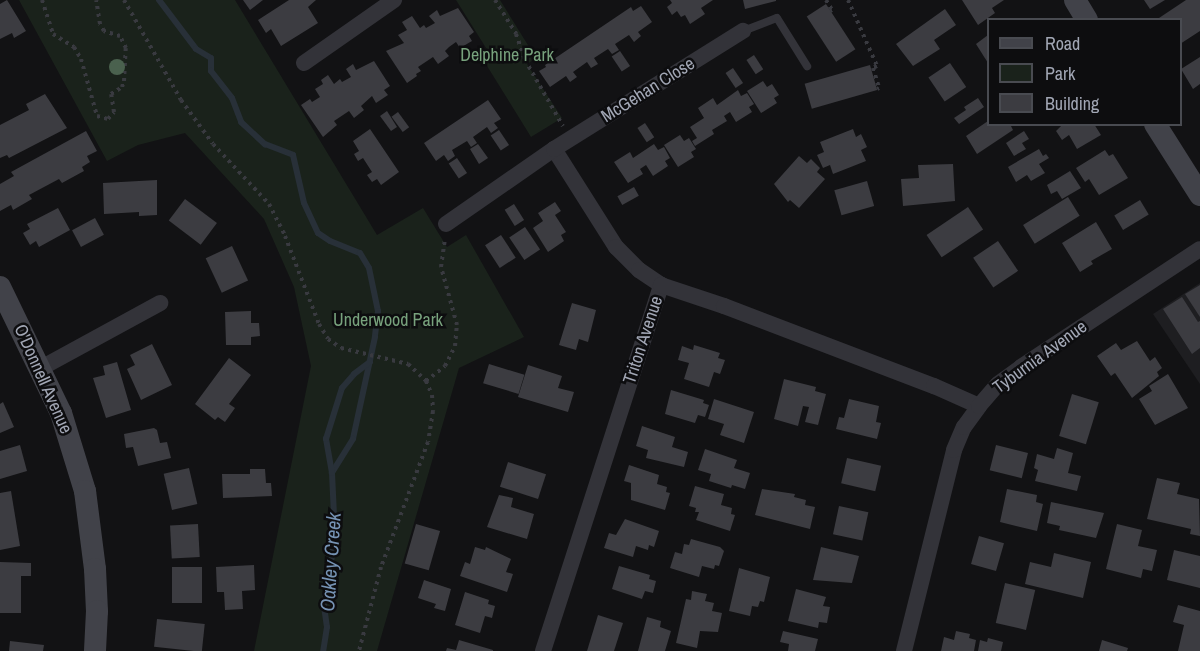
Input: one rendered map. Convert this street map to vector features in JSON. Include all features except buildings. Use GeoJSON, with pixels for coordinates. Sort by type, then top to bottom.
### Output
{"type":"FeatureCollection","features":[{"type":"Feature","properties":{"kind":"street"},"geometry":{"type":"LineString","coordinates":[[304,63],[394,0]]}},
{"type":"Feature","properties":{"kind":"street"},"geometry":{"type":"LineString","coordinates":[[1075,0],[1086,18]]}},
{"type":"Feature","properties":{"kind":"street","name":"McGehan Close"},"geometry":{"type":"LineString","coordinates":[[446,224],[554,149],[743,31]]}},
{"type":"Feature","properties":{"kind":"street"},"geometry":{"type":"LineString","coordinates":[[1156,126],[1200,195]]}},
{"type":"Feature","properties":{"kind":"street"},"geometry":{"type":"LineString","coordinates":[[554,149],[616,247],[639,270],[661,285]]}},
{"type":"Feature","properties":{"kind":"street","name":"Tyburnia Avenue"},"geometry":{"type":"LineString","coordinates":[[904,651],[954,450],[964,427],[979,406],[998,384],[1021,367],[1200,249]]}},
{"type":"Feature","properties":{"kind":"street","name":"Triton Avenue"},"geometry":{"type":"LineString","coordinates":[[543,651],[661,285],[746,314],[934,386],[979,406]]}},
{"type":"Feature","properties":{"kind":"street","name":"O'Donnell Avenue"},"geometry":{"type":"LineString","coordinates":[[0,287],[61,413],[85,492],[98,612],[95,651]]}},
{"type":"Feature","properties":{"kind":"street"},"geometry":{"type":"LineString","coordinates":[[41,368],[160,303]]}},
{"type":"Feature","properties":{"kind":"lane"},"geometry":{"type":"LineString","coordinates":[[743,31],[777,18],[807,66]]}},
{"type":"Feature","properties":{"kind":"path"},"geometry":{"type":"LineString","coordinates":[[42,0],[53,34],[74,47],[81,59],[97,116],[108,119],[114,112],[111,94],[122,87],[124,81],[126,48],[120,36],[104,31],[100,24],[96,0]]}},
{"type":"Feature","properties":{"kind":"path"},"geometry":{"type":"LineString","coordinates":[[124,0],[181,100],[213,144],[269,204],[285,236],[319,324],[328,339],[341,348],[401,361],[426,381],[432,395],[433,411],[428,442],[381,567],[358,651]]}},
{"type":"Feature","properties":{"kind":"path"},"geometry":{"type":"LineString","coordinates":[[495,0],[516,33],[530,69],[563,126],[570,132]]}},
{"type":"Feature","properties":{"kind":"path"},"geometry":{"type":"LineString","coordinates":[[826,0],[832,10],[830,11]]}},
{"type":"Feature","properties":{"kind":"path"},"geometry":{"type":"LineString","coordinates":[[848,0],[877,66],[873,68],[879,88],[877,89]]}},
{"type":"Feature","properties":{"kind":"path"},"geometry":{"type":"LineString","coordinates":[[426,381],[445,366],[455,346],[457,325],[441,267],[443,248]]}},
{"type":"Feature","properties":{"kind":"shaded area"},"geometry":{"type":"Polygon","coordinates":[[[1200,283],[1200,384],[1153,314],[1200,283]]]}},
{"type":"Feature","properties":{"kind":"green space","name":"Underwood Park"},"geometry":{"type":"Polygon","coordinates":[[[19,0],[235,0],[377,235],[423,208],[447,247],[466,235],[524,337],[459,368],[377,651],[254,651],[311,366],[294,287],[264,219],[185,133],[138,145],[107,161],[19,0]]]}},
{"type":"Feature","properties":{"kind":"green space","name":"Delphine Park"},"geometry":{"type":"Polygon","coordinates":[[[456,0],[500,0],[536,58],[527,64],[562,118],[531,137],[479,53],[486,48],[456,0]]]}},
{"type":"Feature","properties":{"kind":"waterway","name":"Oakley Creek"},"geometry":{"type":"LineString","coordinates":[[159,0],[196,49],[211,58],[211,71],[232,98],[241,122],[265,144],[293,155],[304,203],[318,233],[330,241],[360,253],[369,268],[378,311],[375,337],[353,439],[332,473],[335,537],[324,606],[327,627],[323,651]]}},
{"type":"Feature","properties":{"kind":"waterway","name":"Oakley Creek"},"geometry":{"type":"LineString","coordinates":[[332,473],[326,439],[342,388],[354,374],[370,362]]}}]}
